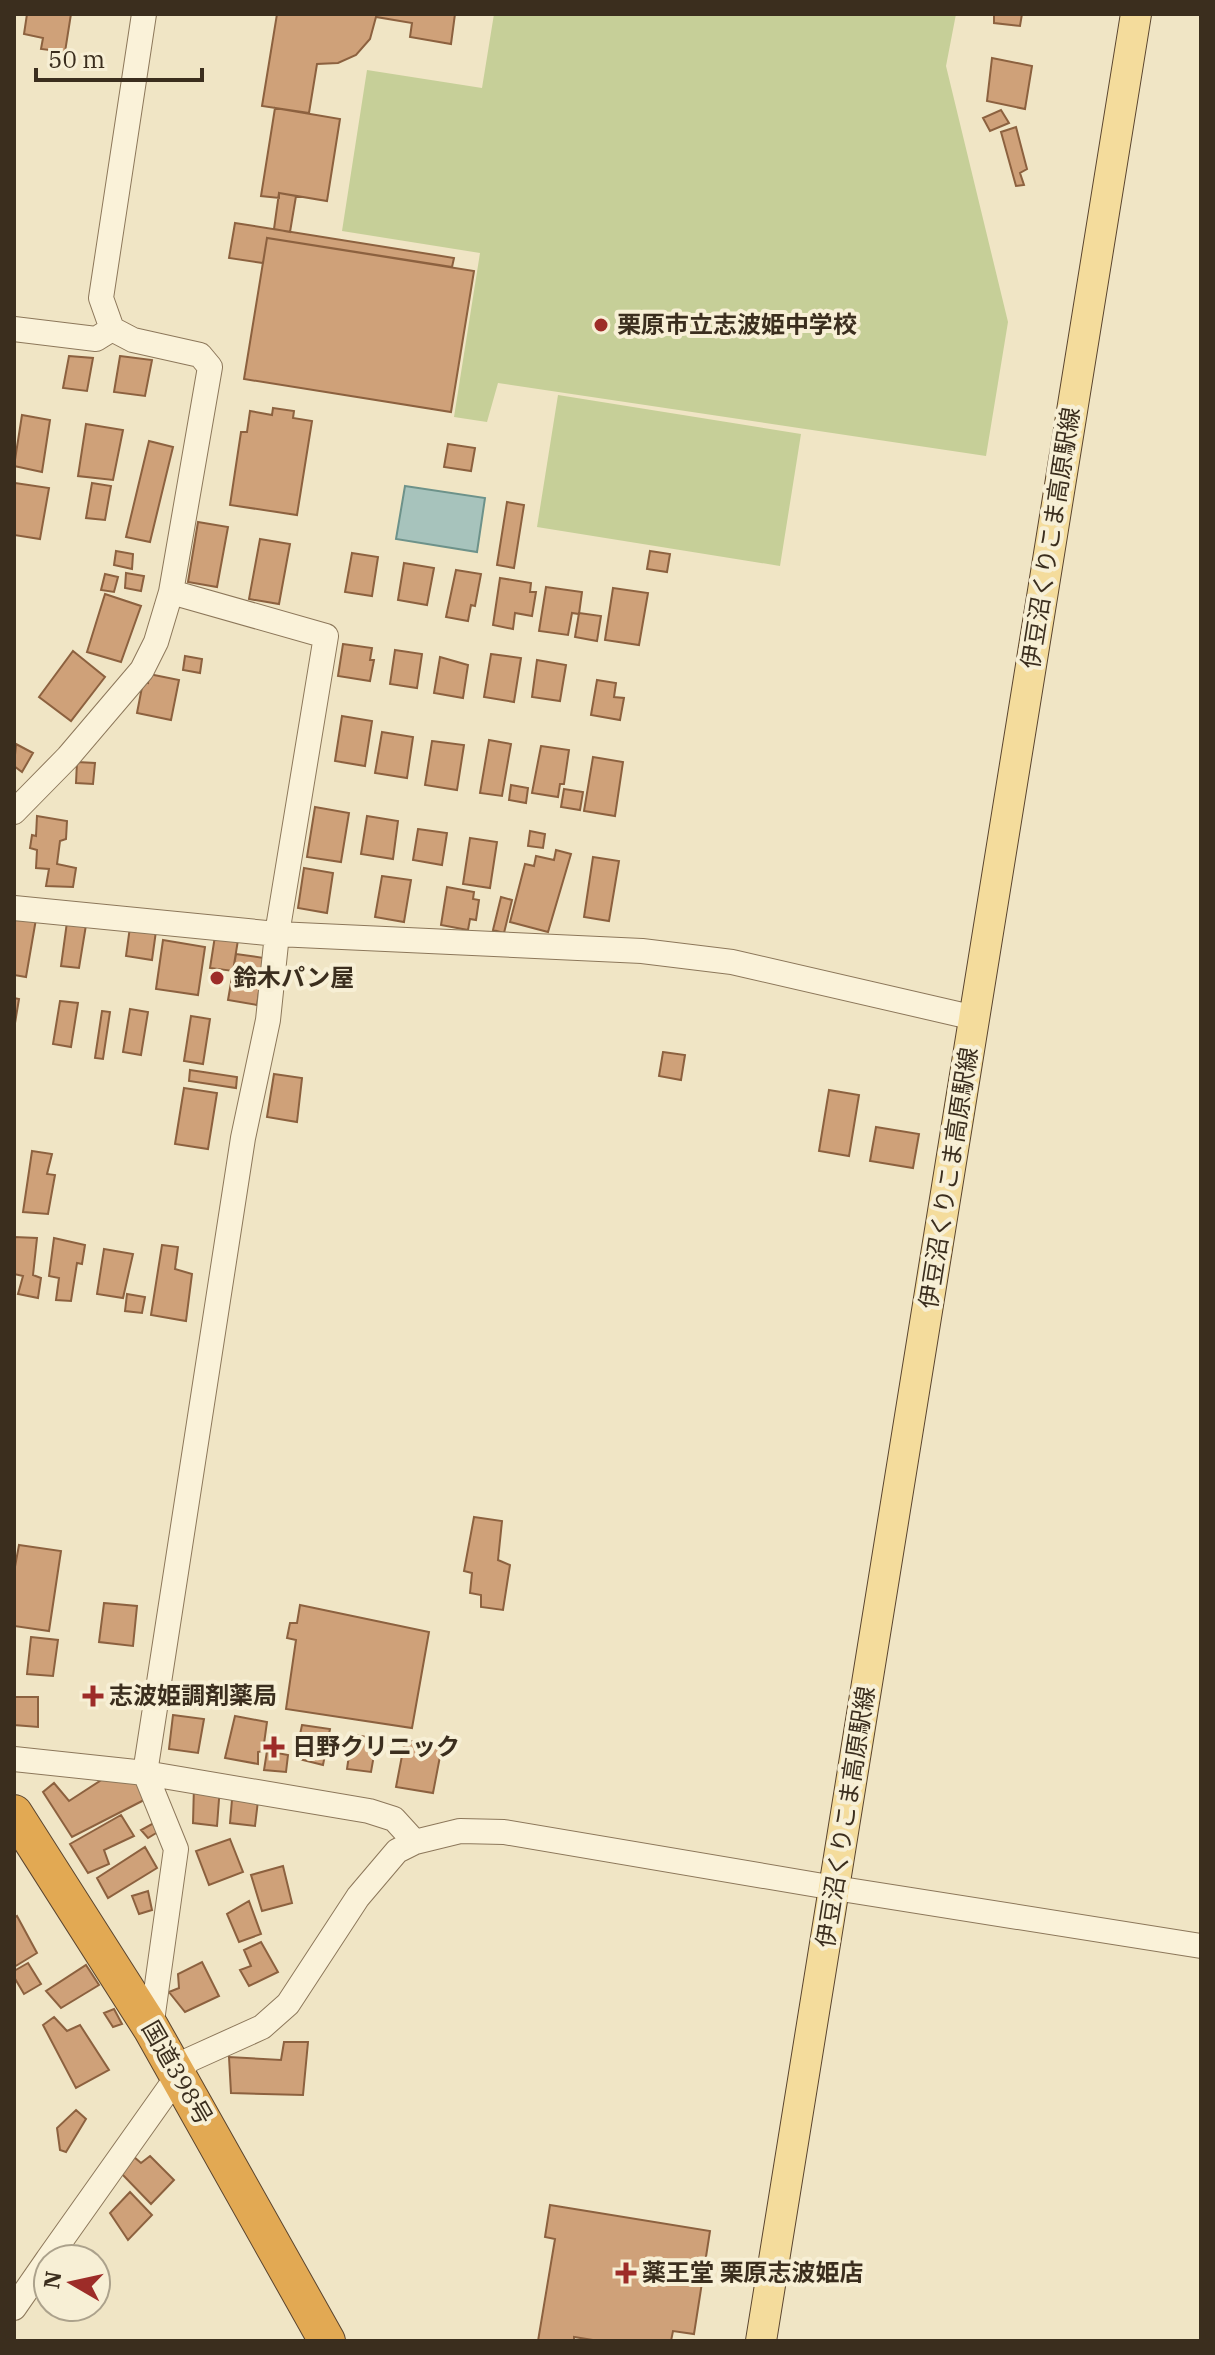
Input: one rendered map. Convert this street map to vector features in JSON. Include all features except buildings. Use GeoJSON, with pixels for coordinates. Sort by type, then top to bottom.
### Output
{"type":"FeatureCollection","features":[{"type":"Feature","properties":{"kind":"highway","name":"国道398号"},"geometry":{"type":"LineString","coordinates":[[14,1813],[178,2073],[327,2341]]}},
{"type":"Feature","properties":{"kind":"main road","name":"伊豆沼くりこま高原駅線"},"geometry":{"type":"LineString","coordinates":[[761,2341],[1136,14]]}},
{"type":"Feature","properties":{"kind":"street"},"geometry":{"type":"LineString","coordinates":[[14,812],[68,757],[142,670],[156,642],[171,592],[210,367],[200,355],[133,340],[112,329],[101,298],[144,14]]}},
{"type":"Feature","properties":{"kind":"street"},"geometry":{"type":"LineString","coordinates":[[14,329],[96,339],[112,329]]}},
{"type":"Feature","properties":{"kind":"street"},"geometry":{"type":"LineString","coordinates":[[151,2028],[176,1849],[145,1773],[243,1138],[268,1020],[277,934],[326,636],[171,592]]}},
{"type":"Feature","properties":{"kind":"street"},"geometry":{"type":"LineString","coordinates":[[14,908],[277,934],[642,951],[687,956],[732,962],[975,1018]]}},
{"type":"Feature","properties":{"kind":"street"},"geometry":{"type":"LineString","coordinates":[[14,1759],[145,1773],[369,1811],[394,1819],[415,1842]]}},
{"type":"Feature","properties":{"kind":"street"},"geometry":{"type":"LineString","coordinates":[[59,2243],[189,2060],[262,2027],[288,2004],[358,1897],[397,1851],[415,1842],[460,1831],[504,1832],[1201,1946]]}},
{"type":"Feature","properties":{"kind":"street"},"geometry":{"type":"LineString","coordinates":[[14,2308],[32,2282]]}},
{"type":"Feature","properties":{"kind":"green space"},"geometry":{"type":"Polygon","coordinates":[[[494,14],[956,14],[946,66],[1008,322],[986,456],[498,383],[487,422],[454,417],[480,253],[342,231],[367,70],[482,88],[494,14]]]}},
{"type":"Feature","properties":{"kind":"green space"},"geometry":{"type":"Polygon","coordinates":[[[558,395],[801,434],[780,566],[537,527],[558,395]]]}},
{"type":"Feature","properties":{"kind":"water"},"geometry":{"type":"Polygon","coordinates":[[[405,486],[485,498],[477,552],[396,539],[405,486]]]}},
{"type":"Feature","properties":{"kind":"place","name":"栗原市立志波姫中学校"},"geometry":{"type":"Point","coordinates":[601,325]}},
{"type":"Feature","properties":{"kind":"place","name":"鈴木パン屋"},"geometry":{"type":"Point","coordinates":[217,978]}},
{"type":"Feature","properties":{"kind":"place","name":"志波姫調剤薬局"},"geometry":{"type":"Point","coordinates":[93,1696]}},
{"type":"Feature","properties":{"kind":"place","name":"日野クリニック"},"geometry":{"type":"Point","coordinates":[274,1747]}},
{"type":"Feature","properties":{"kind":"place","name":"薬王堂 栗原志波姫店"},"geometry":{"type":"Point","coordinates":[626,2273]}}]}
